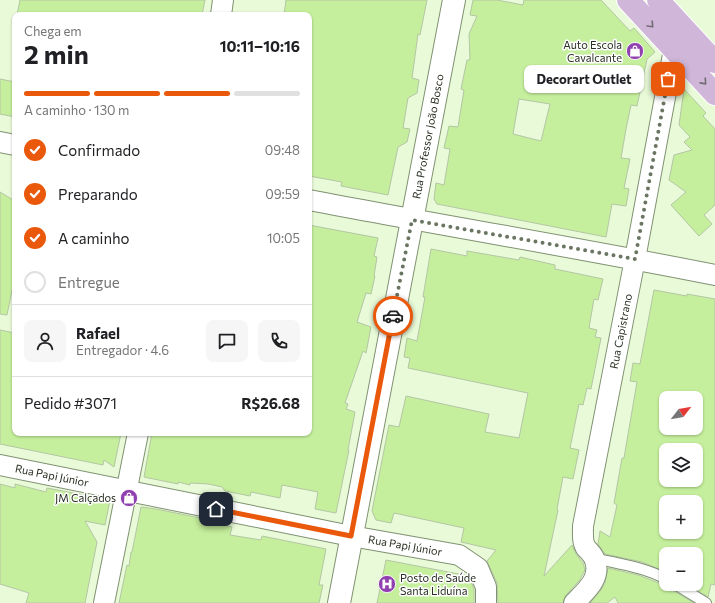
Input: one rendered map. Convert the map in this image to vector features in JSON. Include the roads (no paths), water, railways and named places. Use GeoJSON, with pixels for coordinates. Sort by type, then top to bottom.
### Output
{"type":"FeatureCollection","features":[{"type":"Feature","properties":{"kind":"main road"},"geometry":{"type":"LineString","coordinates":[[628,0],[715,94]]}},
{"type":"Feature","properties":{"kind":"main road"},"geometry":{"type":"LineString","coordinates":[[658,0],[715,62]]}},
{"type":"Feature","properties":{"kind":"street"},"geometry":{"type":"LineString","coordinates":[[222,12],[224,0]]}},
{"type":"Feature","properties":{"kind":"street","name":"Rua Professor João Bosco"},"geometry":{"type":"LineString","coordinates":[[339,603],[454,0]]}},
{"type":"Feature","properties":{"kind":"street","name":"Rua Capistrano"},"geometry":{"type":"LineString","coordinates":[[574,603],[592,586],[595,578],[596,568],[594,558],[585,546],[583,526],[674,49]]}},
{"type":"Feature","properties":{"kind":"street"},"geometry":{"type":"LineString","coordinates":[[0,142],[12,144]]}},
{"type":"Feature","properties":{"kind":"street"},"geometry":{"type":"LineString","coordinates":[[312,201],[412,220],[635,259],[715,275]]}},
{"type":"Feature","properties":{"kind":"street"},"geometry":{"type":"LineString","coordinates":[[104,603],[137,436]]}},
{"type":"Feature","properties":{"kind":"street","name":"Rua Papi Júnior"},"geometry":{"type":"LineString","coordinates":[[0,465],[351,536],[458,555],[478,568],[486,587],[486,603]]}},
{"type":"Feature","properties":{"kind":"lane"},"geometry":{"type":"LineString","coordinates":[[594,558],[641,569],[659,576]]}},
{"type":"Feature","properties":{"kind":"lane"},"geometry":{"type":"LineString","coordinates":[[686,591],[706,603]]}},
{"type":"Feature","properties":{"kind":"place","name":"Auto Escola Cavalcante"},"geometry":{"type":"Point","coordinates":[635,51]}},
{"type":"Feature","properties":{"kind":"place","name":"Decorart Outlet"},"geometry":{"type":"Point","coordinates":[668,79]}},
{"type":"Feature","properties":{"kind":"place","name":"JM Calçados"},"geometry":{"type":"Point","coordinates":[129,498]}},
{"type":"Feature","properties":{"kind":"place","name":"Posto de Saúde Santa Liduína"},"geometry":{"type":"Point","coordinates":[387,584]}}]}
